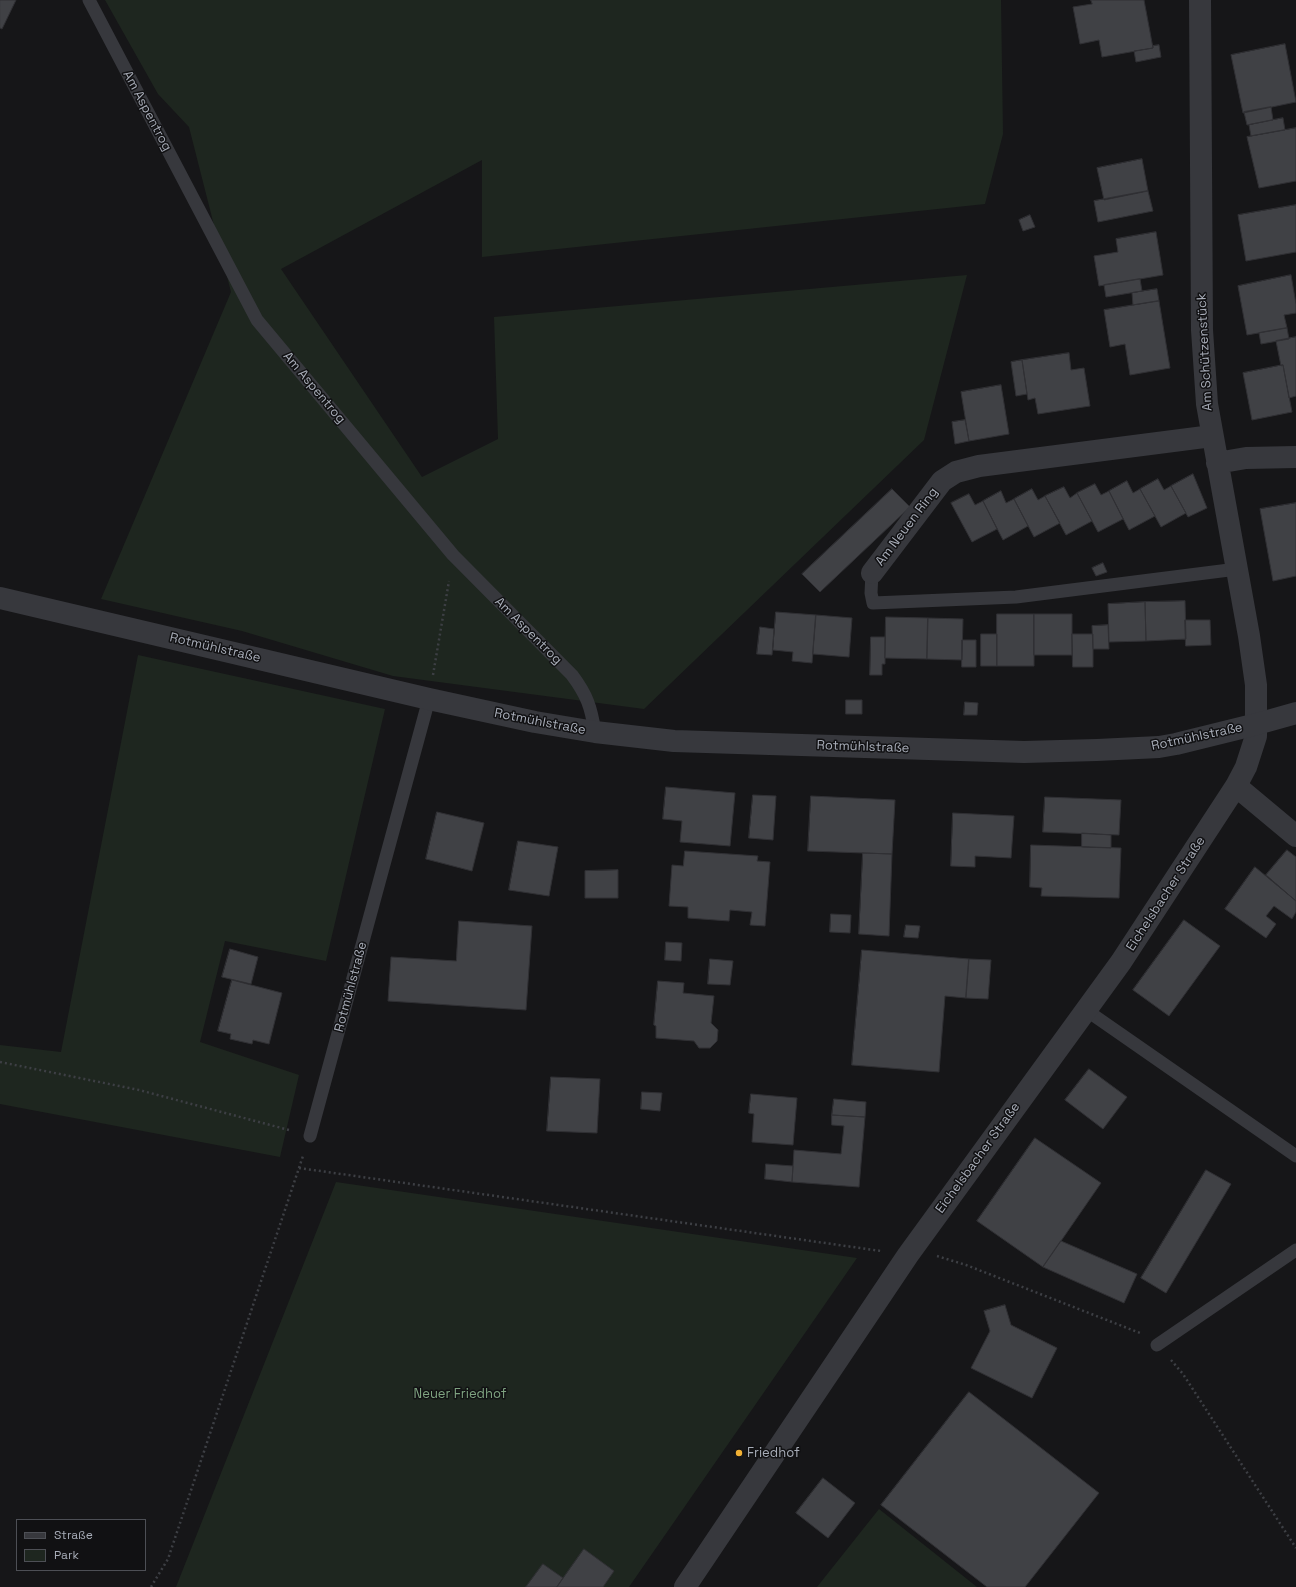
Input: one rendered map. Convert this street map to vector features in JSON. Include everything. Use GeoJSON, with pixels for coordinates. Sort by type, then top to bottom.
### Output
{"type":"FeatureCollection","features":[{"type":"Feature","properties":{"kind":"street","name":"Am Schützenstück"},"geometry":{"type":"LineString","coordinates":[[1200,0],[1202,330],[1206,397],[1249,636],[1256,685],[1257,724]]}},
{"type":"Feature","properties":{"kind":"street","name":"Am Neuen Ring"},"geometry":{"type":"LineString","coordinates":[[872,573],[942,481],[956,472],[987,465],[1212,436]]}},
{"type":"Feature","properties":{"kind":"street"},"geometry":{"type":"LineString","coordinates":[[1217,463],[1246,458],[1296,457]]}},
{"type":"Feature","properties":{"kind":"street","name":"Rotmühlstraße"},"geometry":{"type":"LineString","coordinates":[[0,598],[429,699],[535,722],[595,732],[674,741],[1024,752],[1159,748],[1296,713]]}},
{"type":"Feature","properties":{"kind":"street","name":"Eichelsbacher Straße"},"geometry":{"type":"LineString","coordinates":[[685,1587],[908,1255],[1121,962],[1236,786],[1254,748],[1257,724]]}},
{"type":"Feature","properties":{"kind":"street"},"geometry":{"type":"LineString","coordinates":[[1236,786],[1296,836]]}},
{"type":"Feature","properties":{"kind":"lane","name":"Am Aspentrog"},"geometry":{"type":"LineString","coordinates":[[89,0],[257,320],[453,555],[572,675],[584,691],[592,713],[595,732]]}},
{"type":"Feature","properties":{"kind":"lane","name":"Am Neuen Ring"},"geometry":{"type":"LineString","coordinates":[[872,573],[871,593],[873,603],[1016,597],[1237,569]]}},
{"type":"Feature","properties":{"kind":"lane","name":"Rotmühlstraße"},"geometry":{"type":"LineString","coordinates":[[310,1136],[429,699]]}},
{"type":"Feature","properties":{"kind":"lane"},"geometry":{"type":"LineString","coordinates":[[1086,1010],[1296,1156]]}},
{"type":"Feature","properties":{"kind":"lane"},"geometry":{"type":"LineString","coordinates":[[1157,1345],[1296,1250]]}},
{"type":"Feature","properties":{"kind":"path"},"geometry":{"type":"LineString","coordinates":[[429,699],[453,555]]}},
{"type":"Feature","properties":{"kind":"path"},"geometry":{"type":"LineString","coordinates":[[0,1062],[139,1090],[310,1136]]}},
{"type":"Feature","properties":{"kind":"path"},"geometry":{"type":"LineString","coordinates":[[151,1587],[168,1559],[299,1168],[908,1255],[934,1256],[966,1265],[1140,1332],[1157,1345],[1183,1374],[1296,1548]]}},
{"type":"Feature","properties":{"kind":"green space"},"geometry":{"type":"Polygon","coordinates":[[[105,0],[1001,0],[1003,134],[985,204],[482,257],[482,160],[281,269],[422,477],[498,439],[494,317],[967,275],[924,440],[644,709],[393,676],[242,631],[101,599],[231,292],[189,127],[158,94],[105,0]]]}},
{"type":"Feature","properties":{"kind":"green space"},"geometry":{"type":"Polygon","coordinates":[[[138,655],[385,709],[326,961],[225,941],[200,1042],[299,1075],[280,1157],[0,1104],[0,1045],[61,1052],[138,655]]]}},
{"type":"Feature","properties":{"kind":"green space","name":"Neuer Friedhof"},"geometry":{"type":"Polygon","coordinates":[[[336,1182],[857,1258],[629,1587],[176,1587],[336,1182]]]}},
{"type":"Feature","properties":{"kind":"green space"},"geometry":{"type":"Polygon","coordinates":[[[879,1509],[977,1587],[817,1587],[879,1509]]]}},
{"type":"Feature","properties":{"kind":"building"},"geometry":{"type":"Polygon","coordinates":[[[0,0],[16,0],[2,29],[0,28],[0,0]]]}},
{"type":"Feature","properties":{"kind":"building"},"geometry":{"type":"Polygon","coordinates":[[[1091,0],[1144,0],[1153,48],[1102,57],[1099,40],[1080,44],[1073,7],[1092,4],[1091,0]]]}},
{"type":"Feature","properties":{"kind":"building"},"geometry":{"type":"Polygon","coordinates":[[[1285,44],[1296,102],[1243,113],[1231,55],[1285,44]]]}},
{"type":"Feature","properties":{"kind":"building"},"geometry":{"type":"Polygon","coordinates":[[[1159,45],[1161,57],[1136,62],[1134,51],[1153,48],[1153,46],[1159,45]]]}},
{"type":"Feature","properties":{"kind":"building"},"geometry":{"type":"Polygon","coordinates":[[[1271,107],[1273,120],[1247,125],[1244,112],[1271,107]]]}},
{"type":"Feature","properties":{"kind":"building"},"geometry":{"type":"Polygon","coordinates":[[[1283,118],[1285,130],[1251,136],[1249,125],[1283,118]]]}},
{"type":"Feature","properties":{"kind":"building"},"geometry":{"type":"Polygon","coordinates":[[[1296,128],[1296,181],[1259,188],[1247,137],[1296,128]]]}},
{"type":"Feature","properties":{"kind":"building"},"geometry":{"type":"Polygon","coordinates":[[[1142,159],[1148,191],[1104,200],[1097,168],[1142,159]]]}},
{"type":"Feature","properties":{"kind":"building"},"geometry":{"type":"Polygon","coordinates":[[[1148,191],[1153,211],[1098,222],[1094,201],[1148,191]]]}},
{"type":"Feature","properties":{"kind":"building"},"geometry":{"type":"Polygon","coordinates":[[[1296,205],[1296,252],[1246,261],[1238,215],[1296,205]]]}},
{"type":"Feature","properties":{"kind":"building"},"geometry":{"type":"Polygon","coordinates":[[[1030,215],[1035,227],[1023,231],[1019,220],[1030,215]]]}},
{"type":"Feature","properties":{"kind":"building"},"geometry":{"type":"Polygon","coordinates":[[[1156,232],[1163,275],[1099,286],[1094,256],[1118,252],[1116,239],[1156,232]]]}},
{"type":"Feature","properties":{"kind":"building"},"geometry":{"type":"Polygon","coordinates":[[[1291,275],[1296,313],[1284,315],[1287,328],[1247,335],[1238,286],[1291,275]]]}},
{"type":"Feature","properties":{"kind":"building"},"geometry":{"type":"Polygon","coordinates":[[[1140,279],[1142,291],[1106,297],[1104,285],[1140,279]]]}},
{"type":"Feature","properties":{"kind":"building"},"geometry":{"type":"Polygon","coordinates":[[[1157,289],[1159,301],[1133,305],[1132,293],[1157,289]]]}},
{"type":"Feature","properties":{"kind":"building"},"geometry":{"type":"Polygon","coordinates":[[[1159,301],[1170,368],[1130,375],[1125,344],[1110,347],[1104,310],[1159,301]]]}},
{"type":"Feature","properties":{"kind":"building"},"geometry":{"type":"Polygon","coordinates":[[[1287,328],[1289,339],[1261,344],[1259,333],[1287,328]]]}},
{"type":"Feature","properties":{"kind":"building"},"geometry":{"type":"Polygon","coordinates":[[[1296,337],[1296,396],[1289,398],[1283,365],[1281,366],[1276,341],[1296,337]]]}},
{"type":"Feature","properties":{"kind":"building"},"geometry":{"type":"Polygon","coordinates":[[[1069,353],[1071,370],[1084,368],[1090,406],[1038,414],[1035,398],[1028,400],[1022,360],[1069,353]]]}},
{"type":"Feature","properties":{"kind":"building"},"geometry":{"type":"Polygon","coordinates":[[[1022,360],[1027,394],[1016,396],[1011,362],[1022,360]]]}},
{"type":"Feature","properties":{"kind":"building"},"geometry":{"type":"Polygon","coordinates":[[[1283,365],[1292,412],[1252,420],[1243,373],[1283,365]]]}},
{"type":"Feature","properties":{"kind":"building"},"geometry":{"type":"Polygon","coordinates":[[[1001,385],[1009,434],[969,441],[961,392],[1001,385]]]}},
{"type":"Feature","properties":{"kind":"building"},"geometry":{"type":"Polygon","coordinates":[[[965,420],[969,441],[955,444],[952,422],[965,420]]]}},
{"type":"Feature","properties":{"kind":"building"},"geometry":{"type":"Polygon","coordinates":[[[1193,474],[1207,508],[1188,517],[1171,486],[1193,474]]]}},
{"type":"Feature","properties":{"kind":"building"},"geometry":{"type":"Polygon","coordinates":[[[1158,479],[1164,490],[1171,486],[1186,513],[1161,527],[1140,489],[1158,479]]]}},
{"type":"Feature","properties":{"kind":"building"},"geometry":{"type":"Polygon","coordinates":[[[1127,481],[1133,493],[1140,489],[1155,516],[1129,530],[1109,491],[1127,481]]]}},
{"type":"Feature","properties":{"kind":"building"},"geometry":{"type":"Polygon","coordinates":[[[1095,484],[1101,495],[1109,491],[1123,519],[1098,532],[1077,493],[1095,484]]]}},
{"type":"Feature","properties":{"kind":"building"},"geometry":{"type":"Polygon","coordinates":[[[1064,487],[1070,498],[1077,493],[1092,521],[1066,535],[1045,496],[1064,487]]]}},
{"type":"Feature","properties":{"kind":"building"},"geometry":{"type":"Polygon","coordinates":[[[892,489],[910,507],[820,592],[802,574],[892,489]]]}},
{"type":"Feature","properties":{"kind":"building"},"geometry":{"type":"Polygon","coordinates":[[[1032,489],[1038,500],[1045,496],[1060,523],[1034,537],[1014,499],[1032,489]]]}},
{"type":"Feature","properties":{"kind":"building"},"geometry":{"type":"Polygon","coordinates":[[[1001,491],[1006,503],[1014,499],[1028,526],[1003,540],[983,501],[1001,491]]]}},
{"type":"Feature","properties":{"kind":"building"},"geometry":{"type":"Polygon","coordinates":[[[969,494],[975,505],[983,501],[997,529],[972,542],[951,503],[969,494]]]}},
{"type":"Feature","properties":{"kind":"building"},"geometry":{"type":"Polygon","coordinates":[[[1296,503],[1296,576],[1273,581],[1260,509],[1296,503]]]}},
{"type":"Feature","properties":{"kind":"building"},"geometry":{"type":"Polygon","coordinates":[[[1103,563],[1107,572],[1096,576],[1092,568],[1103,563]]]}},
{"type":"Feature","properties":{"kind":"building"},"geometry":{"type":"Polygon","coordinates":[[[1185,601],[1186,639],[1146,641],[1145,602],[1185,601]]]}},
{"type":"Feature","properties":{"kind":"building"},"geometry":{"type":"Polygon","coordinates":[[[1145,602],[1146,641],[1109,642],[1108,604],[1145,602]]]}},
{"type":"Feature","properties":{"kind":"building"},"geometry":{"type":"Polygon","coordinates":[[[776,612],[816,615],[812,663],[792,661],[793,652],[773,650],[776,612]]]}},
{"type":"Feature","properties":{"kind":"building"},"geometry":{"type":"Polygon","coordinates":[[[997,614],[1034,614],[1034,666],[997,666],[997,614]]]}},
{"type":"Feature","properties":{"kind":"building"},"geometry":{"type":"Polygon","coordinates":[[[1034,614],[1072,614],[1072,655],[1034,655],[1034,614]]]}},
{"type":"Feature","properties":{"kind":"building"},"geometry":{"type":"Polygon","coordinates":[[[816,615],[852,618],[849,657],[813,654],[816,615]]]}},
{"type":"Feature","properties":{"kind":"building"},"geometry":{"type":"Polygon","coordinates":[[[886,617],[928,618],[927,659],[885,658],[886,617]]]}},
{"type":"Feature","properties":{"kind":"building"},"geometry":{"type":"Polygon","coordinates":[[[928,618],[963,619],[962,660],[927,659],[928,618]]]}},
{"type":"Feature","properties":{"kind":"building"},"geometry":{"type":"Polygon","coordinates":[[[1185,620],[1210,620],[1211,645],[1186,646],[1185,620]]]}},
{"type":"Feature","properties":{"kind":"building"},"geometry":{"type":"Polygon","coordinates":[[[1108,625],[1109,649],[1093,649],[1092,626],[1108,625]]]}},
{"type":"Feature","properties":{"kind":"building"},"geometry":{"type":"Polygon","coordinates":[[[760,627],[774,629],[772,655],[757,654],[760,627]]]}},
{"type":"Feature","properties":{"kind":"building"},"geometry":{"type":"Polygon","coordinates":[[[981,634],[997,634],[997,666],[981,666],[981,634]]]}},
{"type":"Feature","properties":{"kind":"building"},"geometry":{"type":"Polygon","coordinates":[[[1072,634],[1093,634],[1093,667],[1073,667],[1072,634]]]}},
{"type":"Feature","properties":{"kind":"building"},"geometry":{"type":"Polygon","coordinates":[[[871,637],[885,637],[885,664],[882,664],[882,675],[870,675],[871,637]]]}},
{"type":"Feature","properties":{"kind":"building"},"geometry":{"type":"Polygon","coordinates":[[[962,640],[976,640],[976,667],[962,667],[962,640]]]}},
{"type":"Feature","properties":{"kind":"building"},"geometry":{"type":"Polygon","coordinates":[[[846,700],[862,700],[862,714],[846,714],[846,700]]]}},
{"type":"Feature","properties":{"kind":"building"},"geometry":{"type":"Polygon","coordinates":[[[965,702],[978,703],[977,715],[964,715],[965,702]]]}},
{"type":"Feature","properties":{"kind":"building"},"geometry":{"type":"Polygon","coordinates":[[[666,787],[735,793],[730,846],[680,842],[682,821],[663,819],[666,787]]]}},
{"type":"Feature","properties":{"kind":"building"},"geometry":{"type":"Polygon","coordinates":[[[753,795],[776,796],[773,840],[749,838],[753,795]]]}},
{"type":"Feature","properties":{"kind":"building"},"geometry":{"type":"Polygon","coordinates":[[[811,796],[895,800],[892,854],[808,851],[811,796]]]}},
{"type":"Feature","properties":{"kind":"building"},"geometry":{"type":"Polygon","coordinates":[[[1045,797],[1121,800],[1119,835],[1043,832],[1045,797]]]}},
{"type":"Feature","properties":{"kind":"building"},"geometry":{"type":"Polygon","coordinates":[[[437,812],[484,823],[472,871],[426,859],[437,812]]]}},
{"type":"Feature","properties":{"kind":"building"},"geometry":{"type":"Polygon","coordinates":[[[953,813],[1014,816],[1011,858],[975,856],[975,867],[951,866],[953,813]]]}},
{"type":"Feature","properties":{"kind":"building"},"geometry":{"type":"Polygon","coordinates":[[[1082,833],[1111,835],[1111,848],[1082,847],[1082,833]]]}},
{"type":"Feature","properties":{"kind":"building"},"geometry":{"type":"Polygon","coordinates":[[[518,841],[558,847],[549,896],[509,890],[518,841]]]}},
{"type":"Feature","properties":{"kind":"building"},"geometry":{"type":"Polygon","coordinates":[[[1031,845],[1121,848],[1119,898],[1041,896],[1042,888],[1030,887],[1031,845]]]}},
{"type":"Feature","properties":{"kind":"building"},"geometry":{"type":"Polygon","coordinates":[[[1287,850],[1296,857],[1296,901],[1266,875],[1287,850]]]}},
{"type":"Feature","properties":{"kind":"building"},"geometry":{"type":"Polygon","coordinates":[[[685,851],[758,856],[757,861],[770,862],[765,926],[750,925],[752,912],[730,910],[729,921],[688,918],[688,907],[669,906],[672,865],[683,866],[685,851]]]}},
{"type":"Feature","properties":{"kind":"building"},"geometry":{"type":"Polygon","coordinates":[[[863,853],[892,854],[889,936],[859,934],[863,853]]]}},
{"type":"Feature","properties":{"kind":"building"},"geometry":{"type":"Polygon","coordinates":[[[1255,867],[1296,901],[1296,912],[1292,919],[1274,906],[1266,916],[1276,924],[1266,938],[1225,909],[1255,867]]]}},
{"type":"Feature","properties":{"kind":"building"},"geometry":{"type":"Polygon","coordinates":[[[618,870],[618,898],[585,898],[585,871],[618,870]]]}},
{"type":"Feature","properties":{"kind":"building"},"geometry":{"type":"Polygon","coordinates":[[[831,914],[851,915],[850,933],[830,932],[831,914]]]}},
{"type":"Feature","properties":{"kind":"building"},"geometry":{"type":"Polygon","coordinates":[[[1184,920],[1220,946],[1169,1016],[1133,990],[1184,920]]]}},
{"type":"Feature","properties":{"kind":"building"},"geometry":{"type":"Polygon","coordinates":[[[459,921],[532,926],[526,1010],[388,1001],[391,957],[456,961],[459,921]]]}},
{"type":"Feature","properties":{"kind":"building"},"geometry":{"type":"Polygon","coordinates":[[[906,925],[920,926],[918,938],[904,937],[906,925]]]}},
{"type":"Feature","properties":{"kind":"building"},"geometry":{"type":"Polygon","coordinates":[[[666,942],[682,943],[681,961],[665,960],[666,942]]]}},
{"type":"Feature","properties":{"kind":"building"},"geometry":{"type":"Polygon","coordinates":[[[230,949],[258,957],[251,984],[222,977],[230,949]]]}},
{"type":"Feature","properties":{"kind":"building"},"geometry":{"type":"Polygon","coordinates":[[[862,950],[969,959],[966,998],[945,996],[939,1072],[852,1065],[862,950]]]}},
{"type":"Feature","properties":{"kind":"building"},"geometry":{"type":"Polygon","coordinates":[[[710,959],[733,961],[730,985],[708,984],[710,959]]]}},
{"type":"Feature","properties":{"kind":"building"},"geometry":{"type":"Polygon","coordinates":[[[969,959],[991,960],[988,999],[966,998],[969,959]]]}},
{"type":"Feature","properties":{"kind":"building"},"geometry":{"type":"Polygon","coordinates":[[[232,980],[282,993],[269,1044],[253,1040],[252,1044],[230,1039],[231,1034],[218,1031],[232,980]]]}},
{"type":"Feature","properties":{"kind":"building"},"geometry":{"type":"Polygon","coordinates":[[[658,981],[684,983],[683,993],[714,996],[711,1023],[718,1030],[717,1041],[710,1048],[699,1048],[694,1041],[656,1038],[656,1026],[654,1025],[658,981]]]}},
{"type":"Feature","properties":{"kind":"building"},"geometry":{"type":"Polygon","coordinates":[[[1089,1069],[1127,1097],[1103,1129],[1065,1100],[1089,1069]]]}},
{"type":"Feature","properties":{"kind":"building"},"geometry":{"type":"Polygon","coordinates":[[[551,1077],[600,1079],[597,1133],[547,1131],[551,1077]]]}},
{"type":"Feature","properties":{"kind":"building"},"geometry":{"type":"Polygon","coordinates":[[[642,1092],[662,1093],[660,1111],[641,1109],[642,1092]]]}},
{"type":"Feature","properties":{"kind":"building"},"geometry":{"type":"Polygon","coordinates":[[[751,1094],[797,1098],[793,1145],[752,1142],[754,1114],[749,1113],[751,1094]]]}},
{"type":"Feature","properties":{"kind":"building"},"geometry":{"type":"Polygon","coordinates":[[[834,1099],[866,1102],[865,1117],[832,1115],[834,1099]]]}},
{"type":"Feature","properties":{"kind":"building"},"geometry":{"type":"Polygon","coordinates":[[[832,1115],[865,1117],[859,1187],[792,1182],[794,1150],[841,1154],[844,1126],[832,1125],[832,1115]]]}},
{"type":"Feature","properties":{"kind":"building"},"geometry":{"type":"Polygon","coordinates":[[[1035,1138],[1101,1183],[1043,1267],[977,1221],[1035,1138]]]}},
{"type":"Feature","properties":{"kind":"building"},"geometry":{"type":"Polygon","coordinates":[[[766,1164],[793,1166],[792,1182],[765,1179],[766,1164]]]}},
{"type":"Feature","properties":{"kind":"building"},"geometry":{"type":"Polygon","coordinates":[[[1206,1170],[1231,1184],[1166,1293],[1141,1278],[1206,1170]]]}},
{"type":"Feature","properties":{"kind":"building"},"geometry":{"type":"Polygon","coordinates":[[[1061,1241],[1137,1274],[1124,1303],[1043,1267],[1061,1241]]]}},
{"type":"Feature","properties":{"kind":"building"},"geometry":{"type":"Polygon","coordinates":[[[1005,1305],[1011,1325],[1057,1348],[1032,1398],[971,1368],[990,1331],[984,1311],[1005,1305]]]}},
{"type":"Feature","properties":{"kind":"building"},"geometry":{"type":"Polygon","coordinates":[[[969,1392],[1099,1493],[1025,1587],[987,1587],[881,1505],[969,1392]]]}},
{"type":"Feature","properties":{"kind":"building"},"geometry":{"type":"Polygon","coordinates":[[[823,1478],[855,1503],[828,1538],[796,1513],[823,1478]]]}},
{"type":"Feature","properties":{"kind":"building"},"geometry":{"type":"Polygon","coordinates":[[[584,1549],[614,1571],[603,1587],[557,1587],[584,1549]]]}},
{"type":"Feature","properties":{"kind":"building"},"geometry":{"type":"Polygon","coordinates":[[[543,1564],[563,1578],[557,1587],[526,1587],[543,1564]]]}},
{"type":"Feature","properties":{"kind":"place","name":"Friedhof"},"geometry":{"type":"Point","coordinates":[739,1453]}}]}
